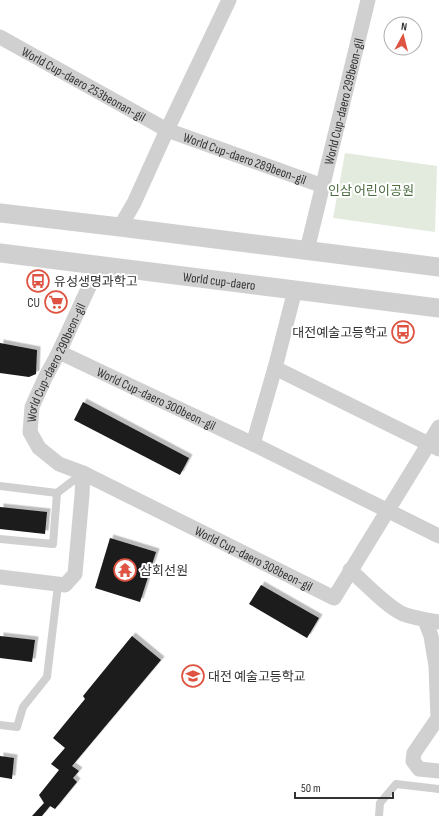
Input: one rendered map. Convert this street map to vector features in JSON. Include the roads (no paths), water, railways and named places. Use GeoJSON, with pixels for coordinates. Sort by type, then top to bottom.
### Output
{"type":"FeatureCollection","features":[{"type":"Feature","properties":{"kind":"street","name":"World Cup-daero 299beon-gil"},"geometry":{"type":"LineString","coordinates":[[307,250],[368,0]]}},
{"type":"Feature","properties":{"kind":"street","name":"World Cup-daero 289beon-gil"},"geometry":{"type":"LineString","coordinates":[[120,227],[134,203],[227,1]]}},
{"type":"Feature","properties":{"kind":"street","name":"World Cup-daero 253beonan-gil"},"geometry":{"type":"LineString","coordinates":[[0,37],[167,130]]}},
{"type":"Feature","properties":{"kind":"street","name":"World Cup-daero 289beon-gil"},"geometry":{"type":"LineString","coordinates":[[167,130],[323,186]]}},
{"type":"Feature","properties":{"kind":"street"},"geometry":{"type":"LineString","coordinates":[[0,213],[439,267]]}},
{"type":"Feature","properties":{"kind":"street","name":"World cup-daero"},"geometry":{"type":"LineString","coordinates":[[0,252],[439,308]]}},
{"type":"Feature","properties":{"kind":"street","name":"World Cup-daero 290beon-gil"},"geometry":{"type":"LineString","coordinates":[[82,473],[59,464],[39,448],[30,432],[32,407],[100,265]]}},
{"type":"Feature","properties":{"kind":"street"},"geometry":{"type":"LineString","coordinates":[[253,444],[275,368],[295,290]]}},
{"type":"Feature","properties":{"kind":"street","name":"World Cup-daero 300beon-gil"},"geometry":{"type":"LineString","coordinates":[[59,352],[253,444],[387,511]]}},
{"type":"Feature","properties":{"kind":"street"},"geometry":{"type":"LineString","coordinates":[[275,368],[434,446]]}},
{"type":"Feature","properties":{"kind":"street","name":"World Cup-daero 308beon-gil"},"geometry":{"type":"LineString","coordinates":[[82,473],[334,598],[387,511],[434,446],[439,427]]}},
{"type":"Feature","properties":{"kind":"street"},"geometry":{"type":"LineString","coordinates":[[0,577],[64,585],[75,574],[82,495],[82,473]]}},
{"type":"Feature","properties":{"kind":"street"},"geometry":{"type":"LineString","coordinates":[[387,511],[439,536]]}},
{"type":"Feature","properties":{"kind":"street"},"geometry":{"type":"LineString","coordinates":[[350,570],[389,604],[402,613],[432,621],[431,636],[436,666],[438,718],[414,753],[413,761],[419,769],[439,771]]}},
{"type":"Feature","properties":{"kind":"lane"},"geometry":{"type":"LineString","coordinates":[[0,486],[57,493],[82,473]]}},
{"type":"Feature","properties":{"kind":"lane"},"geometry":{"type":"LineString","coordinates":[[0,539],[53,544],[57,493]]}},
{"type":"Feature","properties":{"kind":"lane"},"geometry":{"type":"LineString","coordinates":[[0,725],[17,727],[23,707],[47,677],[58,585]]}},
{"type":"Feature","properties":{"kind":"lane"},"geometry":{"type":"LineString","coordinates":[[379,816],[380,803],[396,784],[439,789]]}},
{"type":"Feature","properties":{"kind":"place","name":"유성생명과학고"},"geometry":{"type":"Point","coordinates":[38,281]}},
{"type":"Feature","properties":{"kind":"place","name":"CU"},"geometry":{"type":"Point","coordinates":[56,302]}},
{"type":"Feature","properties":{"kind":"place","name":"대전예술고등학교"},"geometry":{"type":"Point","coordinates":[403,332]}},
{"type":"Feature","properties":{"kind":"place","name":"삼회선원"},"geometry":{"type":"Point","coordinates":[125,570]}},
{"type":"Feature","properties":{"kind":"place","name":"대전 예술고등학교"},"geometry":{"type":"Point","coordinates":[193,676]}},
{"type":"Feature","properties":{"kind":"park label","name":"인삼 어린이공원"},"geometry":{"type":"Point","coordinates":[371,190]}}]}
